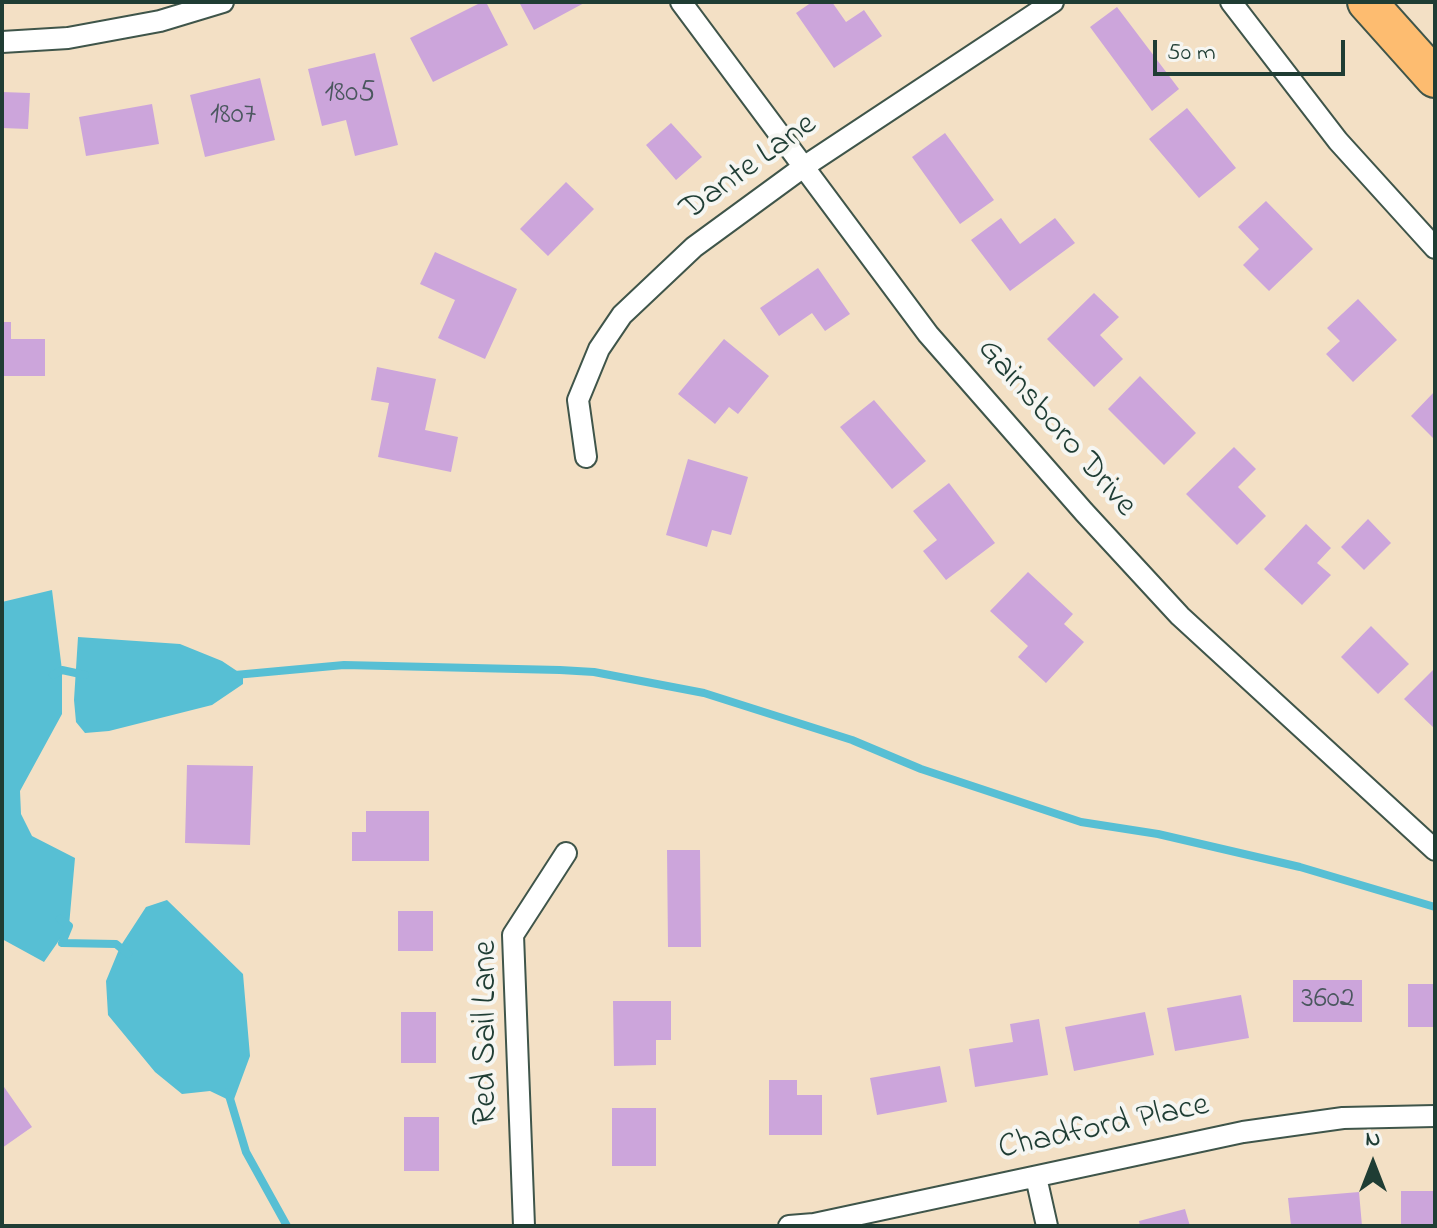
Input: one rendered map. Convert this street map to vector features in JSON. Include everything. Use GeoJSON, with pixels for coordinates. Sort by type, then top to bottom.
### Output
{"type":"FeatureCollection","features":[{"type":"Feature","properties":{"kind":"highway"},"geometry":{"type":"LineString","coordinates":[[1367,2],[1435,78]]}},
{"type":"Feature","properties":{"kind":"street"},"geometry":{"type":"LineString","coordinates":[[2,42],[68,38],[129,27],[223,2]]}},
{"type":"Feature","properties":{"kind":"street","name":"Gainsboro Drive"},"geometry":{"type":"LineString","coordinates":[[681,2],[928,334],[1180,616],[1435,850]]}},
{"type":"Feature","properties":{"kind":"street","name":"Dante Lane"},"geometry":{"type":"LineString","coordinates":[[586,457],[578,400],[599,349],[622,315],[694,247],[802,168],[1053,2]]}},
{"type":"Feature","properties":{"kind":"street"},"geometry":{"type":"LineString","coordinates":[[1231,2],[1338,141],[1435,248]]}},
{"type":"Feature","properties":{"kind":"street","name":"Red Sail Lane"},"geometry":{"type":"LineString","coordinates":[[524,1226],[513,935],[566,853]]}},
{"type":"Feature","properties":{"kind":"street","name":"Chadford Place"},"geometry":{"type":"LineString","coordinates":[[789,1226],[814,1224],[1243,1132],[1343,1118],[1435,1116]]}},
{"type":"Feature","properties":{"kind":"street"},"geometry":{"type":"LineString","coordinates":[[1036,1177],[1047,1226]]}},
{"type":"Feature","properties":{"kind":"water"},"geometry":{"type":"Polygon","coordinates":[[[52,590],[62,670],[62,714],[20,791],[21,814],[32,836],[75,858],[69,926],[44,962],[2,939],[2,602],[52,590]]]}},
{"type":"Feature","properties":{"kind":"water"},"geometry":{"type":"Polygon","coordinates":[[[78,637],[180,644],[222,661],[243,675],[243,684],[212,705],[109,731],[85,733],[76,722],[74,700],[78,637]]]}},
{"type":"Feature","properties":{"kind":"water"},"geometry":{"type":"Polygon","coordinates":[[[167,900],[243,974],[250,1056],[233,1102],[210,1091],[182,1094],[155,1072],[108,1015],[106,981],[120,947],[146,907],[167,900]]]}},
{"type":"Feature","properties":{"kind":"building"},"geometry":{"type":"Polygon","coordinates":[[[486,2],[508,45],[433,82],[410,38],[486,2]]]}},
{"type":"Feature","properties":{"kind":"building"},"geometry":{"type":"Polygon","coordinates":[[[519,2],[586,2],[534,30],[519,2]]]}},
{"type":"Feature","properties":{"kind":"building"},"geometry":{"type":"Polygon","coordinates":[[[812,2],[832,2],[846,22],[864,10],[882,36],[834,68],[796,13],[812,2]]]}},
{"type":"Feature","properties":{"kind":"building"},"geometry":{"type":"Polygon","coordinates":[[[1117,7],[1179,89],[1152,111],[1090,27],[1117,7]]]}},
{"type":"Feature","properties":{"kind":"building"},"geometry":{"type":"Polygon","coordinates":[[[375,53],[398,145],[355,156],[346,120],[322,126],[308,69],[375,53]]]}},
{"type":"Feature","properties":{"kind":"building"},"geometry":{"type":"Polygon","coordinates":[[[260,78],[275,140],[205,157],[190,95],[260,78]]]}},
{"type":"Feature","properties":{"kind":"building"},"geometry":{"type":"Polygon","coordinates":[[[2,92],[30,93],[28,129],[2,128],[2,92]]]}},
{"type":"Feature","properties":{"kind":"building"},"geometry":{"type":"Polygon","coordinates":[[[152,104],[159,144],[86,156],[79,117],[152,104]]]}},
{"type":"Feature","properties":{"kind":"building"},"geometry":{"type":"Polygon","coordinates":[[[1187,108],[1236,168],[1199,198],[1149,139],[1187,108]]]}},
{"type":"Feature","properties":{"kind":"building"},"geometry":{"type":"Polygon","coordinates":[[[671,123],[702,157],[676,180],[646,145],[671,123]]]}},
{"type":"Feature","properties":{"kind":"building"},"geometry":{"type":"Polygon","coordinates":[[[945,133],[994,200],[960,224],[912,157],[945,133]]]}},
{"type":"Feature","properties":{"kind":"building"},"geometry":{"type":"Polygon","coordinates":[[[566,182],[594,209],[548,256],[520,229],[566,182]]]}},
{"type":"Feature","properties":{"kind":"building"},"geometry":{"type":"Polygon","coordinates":[[[1266,201],[1313,249],[1269,291],[1243,265],[1259,249],[1238,227],[1266,201]]]}},
{"type":"Feature","properties":{"kind":"building"},"geometry":{"type":"Polygon","coordinates":[[[1001,218],[1020,244],[1055,218],[1075,243],[1010,291],[971,240],[1001,218]]]}},
{"type":"Feature","properties":{"kind":"building"},"geometry":{"type":"Polygon","coordinates":[[[435,252],[517,289],[485,359],[438,338],[455,300],[420,284],[435,252]]]}},
{"type":"Feature","properties":{"kind":"building"},"geometry":{"type":"Polygon","coordinates":[[[818,268],[850,314],[825,331],[812,313],[779,336],[760,308],[818,268]]]}},
{"type":"Feature","properties":{"kind":"building"},"geometry":{"type":"Polygon","coordinates":[[[1094,293],[1119,317],[1100,335],[1123,359],[1094,387],[1047,339],[1094,293]]]}},
{"type":"Feature","properties":{"kind":"building"},"geometry":{"type":"Polygon","coordinates":[[[1358,299],[1397,340],[1353,382],[1326,354],[1340,341],[1327,328],[1358,299]]]}},
{"type":"Feature","properties":{"kind":"building"},"geometry":{"type":"Polygon","coordinates":[[[2,322],[11,322],[11,339],[45,339],[45,376],[2,376],[2,322]]]}},
{"type":"Feature","properties":{"kind":"building"},"geometry":{"type":"Polygon","coordinates":[[[724,339],[769,376],[738,414],[729,407],[715,424],[678,394],[724,339]]]}},
{"type":"Feature","properties":{"kind":"building"},"geometry":{"type":"Polygon","coordinates":[[[377,367],[436,379],[425,430],[458,437],[451,472],[378,457],[389,403],[371,400],[377,367]]]}},
{"type":"Feature","properties":{"kind":"building"},"geometry":{"type":"Polygon","coordinates":[[[1140,376],[1196,433],[1164,465],[1108,409],[1140,376]]]}},
{"type":"Feature","properties":{"kind":"building"},"geometry":{"type":"Polygon","coordinates":[[[1435,391],[1435,440],[1411,416],[1435,391]]]}},
{"type":"Feature","properties":{"kind":"building"},"geometry":{"type":"Polygon","coordinates":[[[874,400],[926,461],[892,489],[840,427],[874,400]]]}},
{"type":"Feature","properties":{"kind":"building"},"geometry":{"type":"Polygon","coordinates":[[[1234,447],[1256,469],[1238,487],[1266,516],[1237,545],[1186,494],[1234,447]]]}},
{"type":"Feature","properties":{"kind":"building"},"geometry":{"type":"Polygon","coordinates":[[[688,459],[748,477],[731,535],[712,530],[707,547],[666,535],[688,459]]]}},
{"type":"Feature","properties":{"kind":"building"},"geometry":{"type":"Polygon","coordinates":[[[949,483],[995,543],[946,580],[923,551],[937,540],[913,511],[949,483]]]}},
{"type":"Feature","properties":{"kind":"building"},"geometry":{"type":"Polygon","coordinates":[[[1368,519],[1391,543],[1364,570],[1341,547],[1368,519]]]}},
{"type":"Feature","properties":{"kind":"building"},"geometry":{"type":"Polygon","coordinates":[[[1306,524],[1331,548],[1317,563],[1331,575],[1302,605],[1264,569],[1306,524]]]}},
{"type":"Feature","properties":{"kind":"building"},"geometry":{"type":"Polygon","coordinates":[[[1028,572],[1073,614],[1064,624],[1084,642],[1046,683],[1018,657],[1028,646],[990,611],[1028,572]]]}},
{"type":"Feature","properties":{"kind":"building"},"geometry":{"type":"Polygon","coordinates":[[[1371,626],[1409,664],[1378,694],[1341,657],[1371,626]]]}},
{"type":"Feature","properties":{"kind":"building"},"geometry":{"type":"Polygon","coordinates":[[[1435,668],[1435,729],[1404,699],[1435,668]]]}},
{"type":"Feature","properties":{"kind":"building"},"geometry":{"type":"Polygon","coordinates":[[[187,765],[253,766],[250,845],[185,843],[187,765]]]}},
{"type":"Feature","properties":{"kind":"building"},"geometry":{"type":"Polygon","coordinates":[[[366,811],[429,811],[429,861],[352,861],[352,832],[366,832],[366,811]]]}},
{"type":"Feature","properties":{"kind":"building"},"geometry":{"type":"Polygon","coordinates":[[[667,850],[700,850],[701,947],[668,947],[667,850]]]}},
{"type":"Feature","properties":{"kind":"building"},"geometry":{"type":"Polygon","coordinates":[[[398,911],[433,911],[433,951],[398,951],[398,911]]]}},
{"type":"Feature","properties":{"kind":"building"},"geometry":{"type":"Polygon","coordinates":[[[1293,980],[1362,980],[1362,1022],[1293,1022],[1293,980]]]}},
{"type":"Feature","properties":{"kind":"building"},"geometry":{"type":"Polygon","coordinates":[[[1408,984],[1435,984],[1435,1027],[1408,1027],[1408,984]]]}},
{"type":"Feature","properties":{"kind":"building"},"geometry":{"type":"Polygon","coordinates":[[[1241,995],[1249,1038],[1175,1051],[1167,1008],[1241,995]]]}},
{"type":"Feature","properties":{"kind":"building"},"geometry":{"type":"Polygon","coordinates":[[[613,1001],[671,1001],[671,1040],[656,1040],[656,1065],[614,1066],[613,1001]]]}},
{"type":"Feature","properties":{"kind":"building"},"geometry":{"type":"Polygon","coordinates":[[[401,1012],[436,1012],[436,1063],[401,1063],[401,1012]]]}},
{"type":"Feature","properties":{"kind":"building"},"geometry":{"type":"Polygon","coordinates":[[[1145,1012],[1154,1055],[1074,1071],[1065,1027],[1145,1012]]]}},
{"type":"Feature","properties":{"kind":"building"},"geometry":{"type":"Polygon","coordinates":[[[1039,1019],[1048,1075],[975,1087],[969,1049],[1013,1042],[1010,1024],[1039,1019]]]}},
{"type":"Feature","properties":{"kind":"building"},"geometry":{"type":"Polygon","coordinates":[[[940,1066],[947,1102],[877,1115],[870,1078],[940,1066]]]}},
{"type":"Feature","properties":{"kind":"building"},"geometry":{"type":"Polygon","coordinates":[[[769,1080],[797,1080],[797,1095],[822,1095],[822,1135],[769,1135],[769,1080]]]}},
{"type":"Feature","properties":{"kind":"building"},"geometry":{"type":"Polygon","coordinates":[[[2,1084],[32,1127],[2,1148],[2,1084]]]}},
{"type":"Feature","properties":{"kind":"building"},"geometry":{"type":"Polygon","coordinates":[[[612,1108],[656,1108],[656,1166],[612,1166],[612,1108]]]}},
{"type":"Feature","properties":{"kind":"building"},"geometry":{"type":"Polygon","coordinates":[[[404,1117],[439,1117],[439,1171],[404,1171],[404,1117]]]}},
{"type":"Feature","properties":{"kind":"building"},"geometry":{"type":"Polygon","coordinates":[[[1401,1191],[1435,1191],[1435,1226],[1401,1226],[1401,1191]]]}},
{"type":"Feature","properties":{"kind":"building"},"geometry":{"type":"Polygon","coordinates":[[[1359,1192],[1362,1226],[1291,1226],[1288,1198],[1359,1192]]]}},
{"type":"Feature","properties":{"kind":"building"},"geometry":{"type":"Polygon","coordinates":[[[1185,1209],[1190,1226],[1140,1226],[1139,1221],[1185,1209]]]}},
{"type":"Feature","properties":{"kind":"waterway"},"geometry":{"type":"LineString","coordinates":[[235,675],[344,665],[560,670],[594,672],[704,693],[852,740],[921,769],[1081,822],[1158,834],[1300,867],[1435,907]]}},
{"type":"Feature","properties":{"kind":"waterway"},"geometry":{"type":"LineString","coordinates":[[53,675],[62,670],[85,675]]}},
{"type":"Feature","properties":{"kind":"waterway"},"geometry":{"type":"LineString","coordinates":[[60,919],[69,926],[62,943],[116,944],[128,954]]}},
{"type":"Feature","properties":{"kind":"waterway"},"geometry":{"type":"LineString","coordinates":[[228,1092],[246,1152],[287,1226]]}}]}
